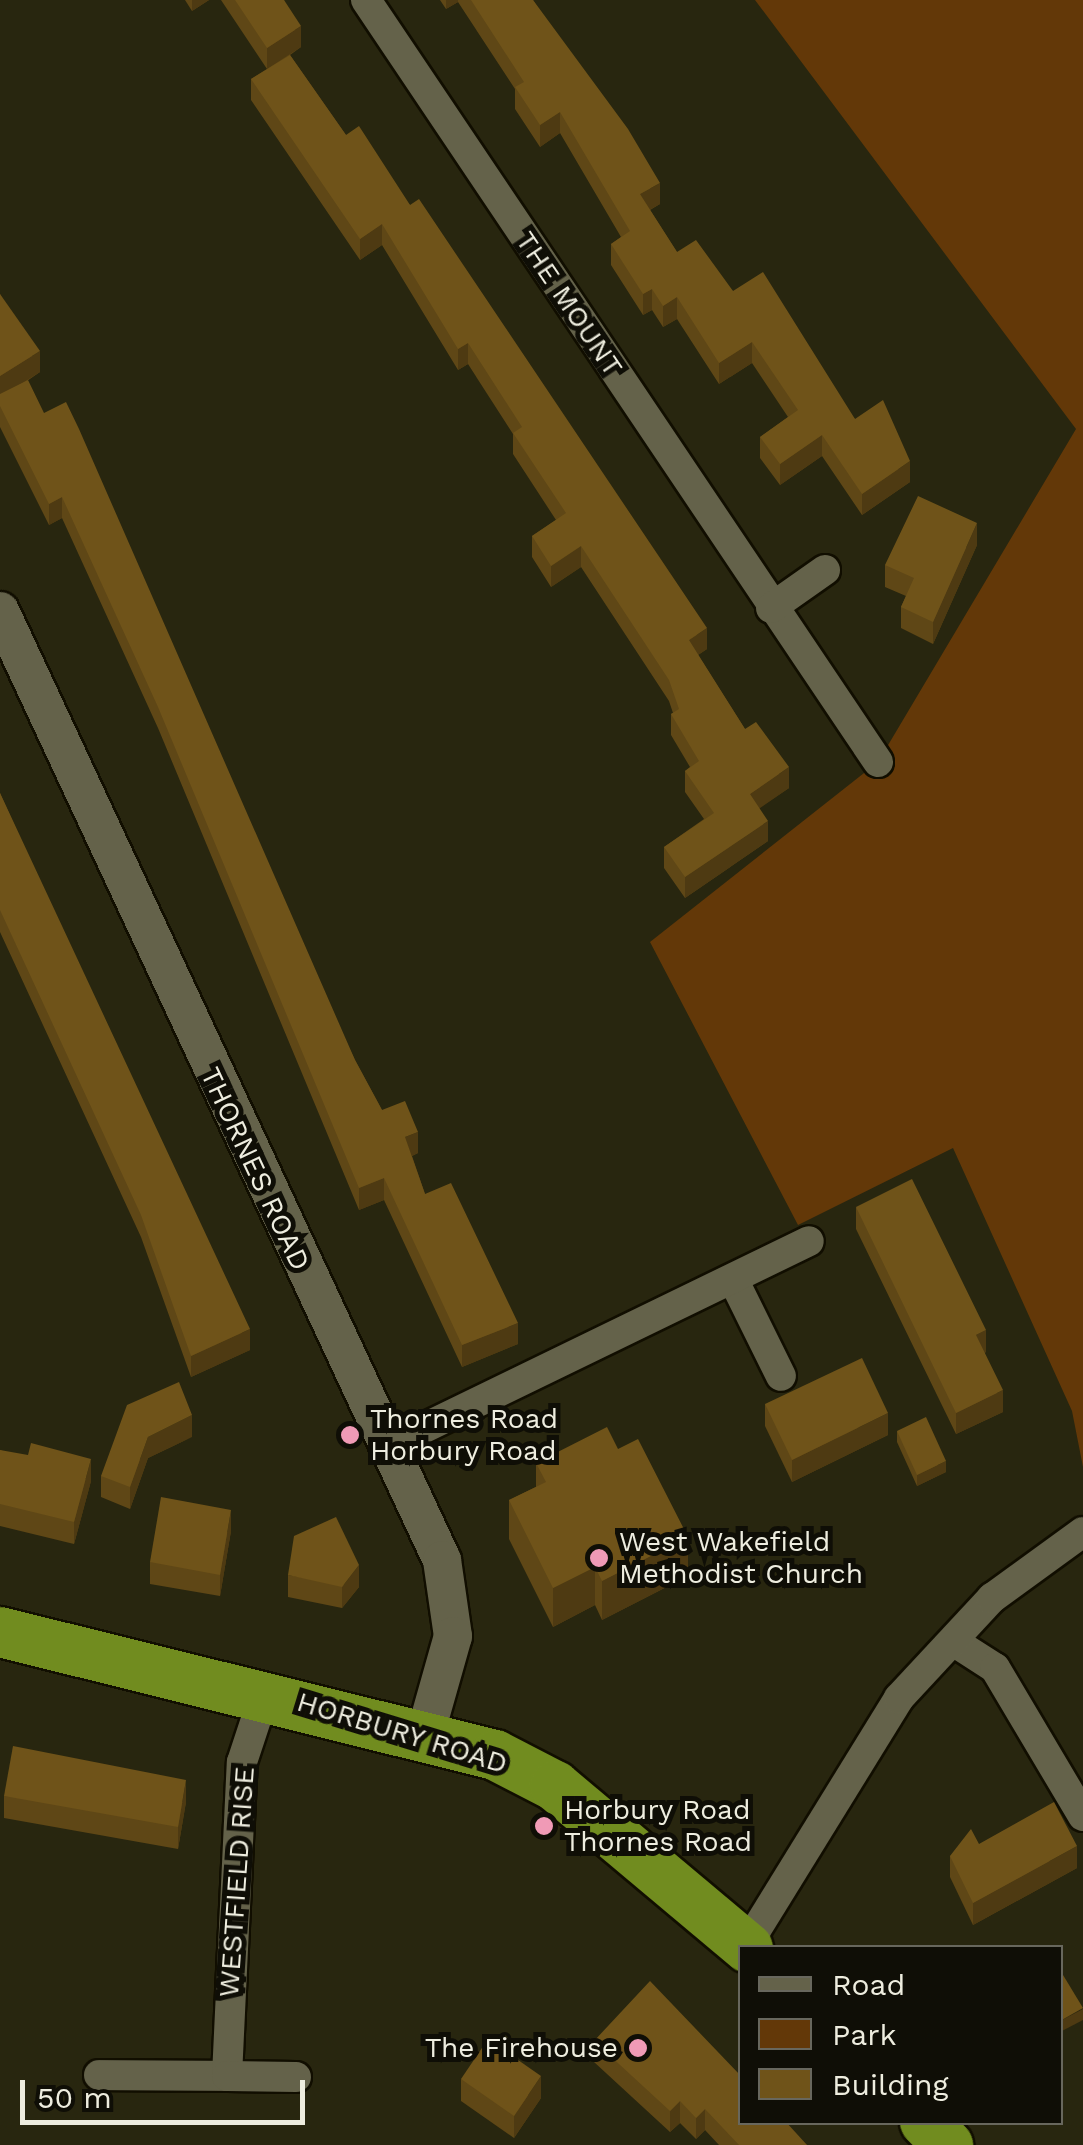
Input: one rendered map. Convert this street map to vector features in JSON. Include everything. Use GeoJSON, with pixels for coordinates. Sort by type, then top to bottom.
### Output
{"type":"FeatureCollection","features":[{"type":"Feature","properties":{"kind":"highway","name":"HORBURY ROAD"},"geometry":{"type":"LineString","coordinates":[[0,1632],[265,1692],[495,1755],[555,1786],[745,1945]]}},
{"type":"Feature","properties":{"kind":"highway"},"geometry":{"type":"LineString","coordinates":[[928,2125],[948,2145]]}},
{"type":"Feature","properties":{"kind":"street","name":"THE MOUNT"},"geometry":{"type":"LineString","coordinates":[[366,0],[878,762]]}},
{"type":"Feature","properties":{"kind":"street"},"geometry":{"type":"LineString","coordinates":[[771,608],[825,570]]}},
{"type":"Feature","properties":{"kind":"street","name":"THORNES ROAD"},"geometry":{"type":"LineString","coordinates":[[0,610],[452,1596],[446,1672],[425,1735]]}},
{"type":"Feature","properties":{"kind":"street"},"geometry":{"type":"LineString","coordinates":[[385,1447],[809,1241]]}},
{"type":"Feature","properties":{"kind":"street"},"geometry":{"type":"LineString","coordinates":[[734,1279],[781,1376]]}},
{"type":"Feature","properties":{"kind":"street"},"geometry":{"type":"LineString","coordinates":[[748,1945],[900,1698],[956,1642],[992,1598],[1083,1532]]}},
{"type":"Feature","properties":{"kind":"street"},"geometry":{"type":"LineString","coordinates":[[956,1642],[995,1668],[1083,1816]]}},
{"type":"Feature","properties":{"kind":"street","name":"WESTFIELD RISE"},"geometry":{"type":"LineString","coordinates":[[227,2076],[242,1762],[265,1692]]}},
{"type":"Feature","properties":{"kind":"street"},"geometry":{"type":"LineString","coordinates":[[99,2076],[296,2078]]}},
{"type":"Feature","properties":{"kind":"green space"},"geometry":{"type":"Polygon","coordinates":[[[755,0],[1083,0],[1083,1467],[1072,1411],[953,1148],[798,1225],[650,942],[878,762],[1076,429],[755,0]]]}},
{"type":"Feature","properties":{"kind":"building"},"geometry":{"type":"Polygon","coordinates":[[[235,0],[284,0],[301,26],[267,48],[235,0]]]}},
{"type":"Feature","properties":{"kind":"building"},"geometry":{"type":"Polygon","coordinates":[[[471,0],[533,0],[628,129],[660,183],[640,194],[677,252],[696,240],[733,291],[763,272],[855,419],[883,400],[910,461],[862,494],[822,435],[780,464],[760,437],[798,410],[752,342],[719,363],[677,297],[663,306],[652,289],[643,294],[611,244],[630,231],[560,112],[540,125],[515,87],[524,82],[471,0]]]}},
{"type":"Feature","properties":{"kind":"building"},"geometry":{"type":"Polygon","coordinates":[[[290,55],[346,135],[359,126],[410,205],[419,199],[707,628],[689,640],[745,729],[756,722],[789,767],[750,794],[768,821],[685,877],[664,847],[714,813],[685,771],[699,761],[671,714],[679,709],[669,680],[581,546],[551,566],[532,536],[566,513],[513,433],[522,427],[468,343],[458,349],[382,224],[360,239],[251,79],[290,55]]]}},
{"type":"Feature","properties":{"kind":"building"},"geometry":{"type":"Polygon","coordinates":[[[0,294],[40,351],[0,376],[0,294]]]}},
{"type":"Feature","properties":{"kind":"building"},"geometry":{"type":"Polygon","coordinates":[[[28,380],[44,413],[66,402],[355,1060],[382,1110],[405,1101],[418,1132],[405,1137],[425,1194],[451,1183],[518,1323],[462,1345],[384,1178],[359,1188],[158,707],[62,497],[49,504],[0,406],[0,394],[28,380]]]}},
{"type":"Feature","properties":{"kind":"building"},"geometry":{"type":"Polygon","coordinates":[[[918,496],[977,523],[933,622],[901,607],[914,578],[885,565],[918,496]]]}},
{"type":"Feature","properties":{"kind":"building"},"geometry":{"type":"Polygon","coordinates":[[[0,793],[250,1329],[191,1356],[141,1215],[0,910],[0,793]]]}},
{"type":"Feature","properties":{"kind":"building"},"geometry":{"type":"Polygon","coordinates":[[[912,1179],[986,1330],[976,1335],[1003,1390],[956,1413],[856,1207],[912,1179]]]}},
{"type":"Feature","properties":{"kind":"building"},"geometry":{"type":"Polygon","coordinates":[[[862,1358],[888,1413],[792,1460],[765,1404],[862,1358]]]}},
{"type":"Feature","properties":{"kind":"building"},"geometry":{"type":"Polygon","coordinates":[[[179,1382],[192,1415],[148,1437],[130,1487],[101,1476],[127,1405],[179,1382]]]}},
{"type":"Feature","properties":{"kind":"building"},"geometry":{"type":"Polygon","coordinates":[[[926,1417],[946,1461],[917,1475],[897,1431],[926,1417]]]}},
{"type":"Feature","properties":{"kind":"building","name":"West Wakefield Methodist Church"},"geometry":{"type":"Polygon","coordinates":[[[607,1427],[618,1449],[638,1439],[688,1537],[602,1581],[595,1567],[553,1588],[509,1500],[546,1482],[536,1463],[607,1427]]]}},
{"type":"Feature","properties":{"kind":"building"},"geometry":{"type":"Polygon","coordinates":[[[31,1443],[91,1459],[74,1522],[0,1504],[0,1450],[28,1455],[31,1443]]]}},
{"type":"Feature","properties":{"kind":"building"},"geometry":{"type":"Polygon","coordinates":[[[161,1497],[231,1510],[220,1575],[150,1562],[161,1497]]]}},
{"type":"Feature","properties":{"kind":"building"},"geometry":{"type":"Polygon","coordinates":[[[336,1517],[359,1565],[342,1587],[288,1575],[294,1536],[336,1517]]]}},
{"type":"Feature","properties":{"kind":"building"},"geometry":{"type":"Polygon","coordinates":[[[13,1746],[186,1780],[178,1827],[4,1796],[13,1746]]]}},
{"type":"Feature","properties":{"kind":"building"},"geometry":{"type":"Polygon","coordinates":[[[1054,1802],[1077,1846],[973,1903],[950,1856],[971,1829],[979,1844],[1054,1802]]]}},
{"type":"Feature","properties":{"kind":"building"},"geometry":{"type":"Polygon","coordinates":[[[1063,1975],[1083,2008],[1063,2019],[1063,1975]]]}},
{"type":"Feature","properties":{"kind":"building"},"geometry":{"type":"Polygon","coordinates":[[[650,1981],[738,2073],[738,2125],[789,2125],[807,2145],[739,2145],[705,2109],[696,2118],[680,2101],[670,2111],[594,2041],[650,1981]]]}},
{"type":"Feature","properties":{"kind":"building"},"geometry":{"type":"Polygon","coordinates":[[[488,2039],[541,2076],[514,2116],[461,2079],[488,2039]]]}},
{"type":"Feature","properties":{"kind":"place","name":"Thornes Road Horbury Road"},"geometry":{"type":"Point","coordinates":[350,1435]}},
{"type":"Feature","properties":{"kind":"place","name":"West Wakefield Methodist Church"},"geometry":{"type":"Point","coordinates":[599,1558]}},
{"type":"Feature","properties":{"kind":"place","name":"Horbury Road Thornes Road"},"geometry":{"type":"Point","coordinates":[544,1826]}},
{"type":"Feature","properties":{"kind":"place","name":"The Firehouse"},"geometry":{"type":"Point","coordinates":[638,2048]}}]}
